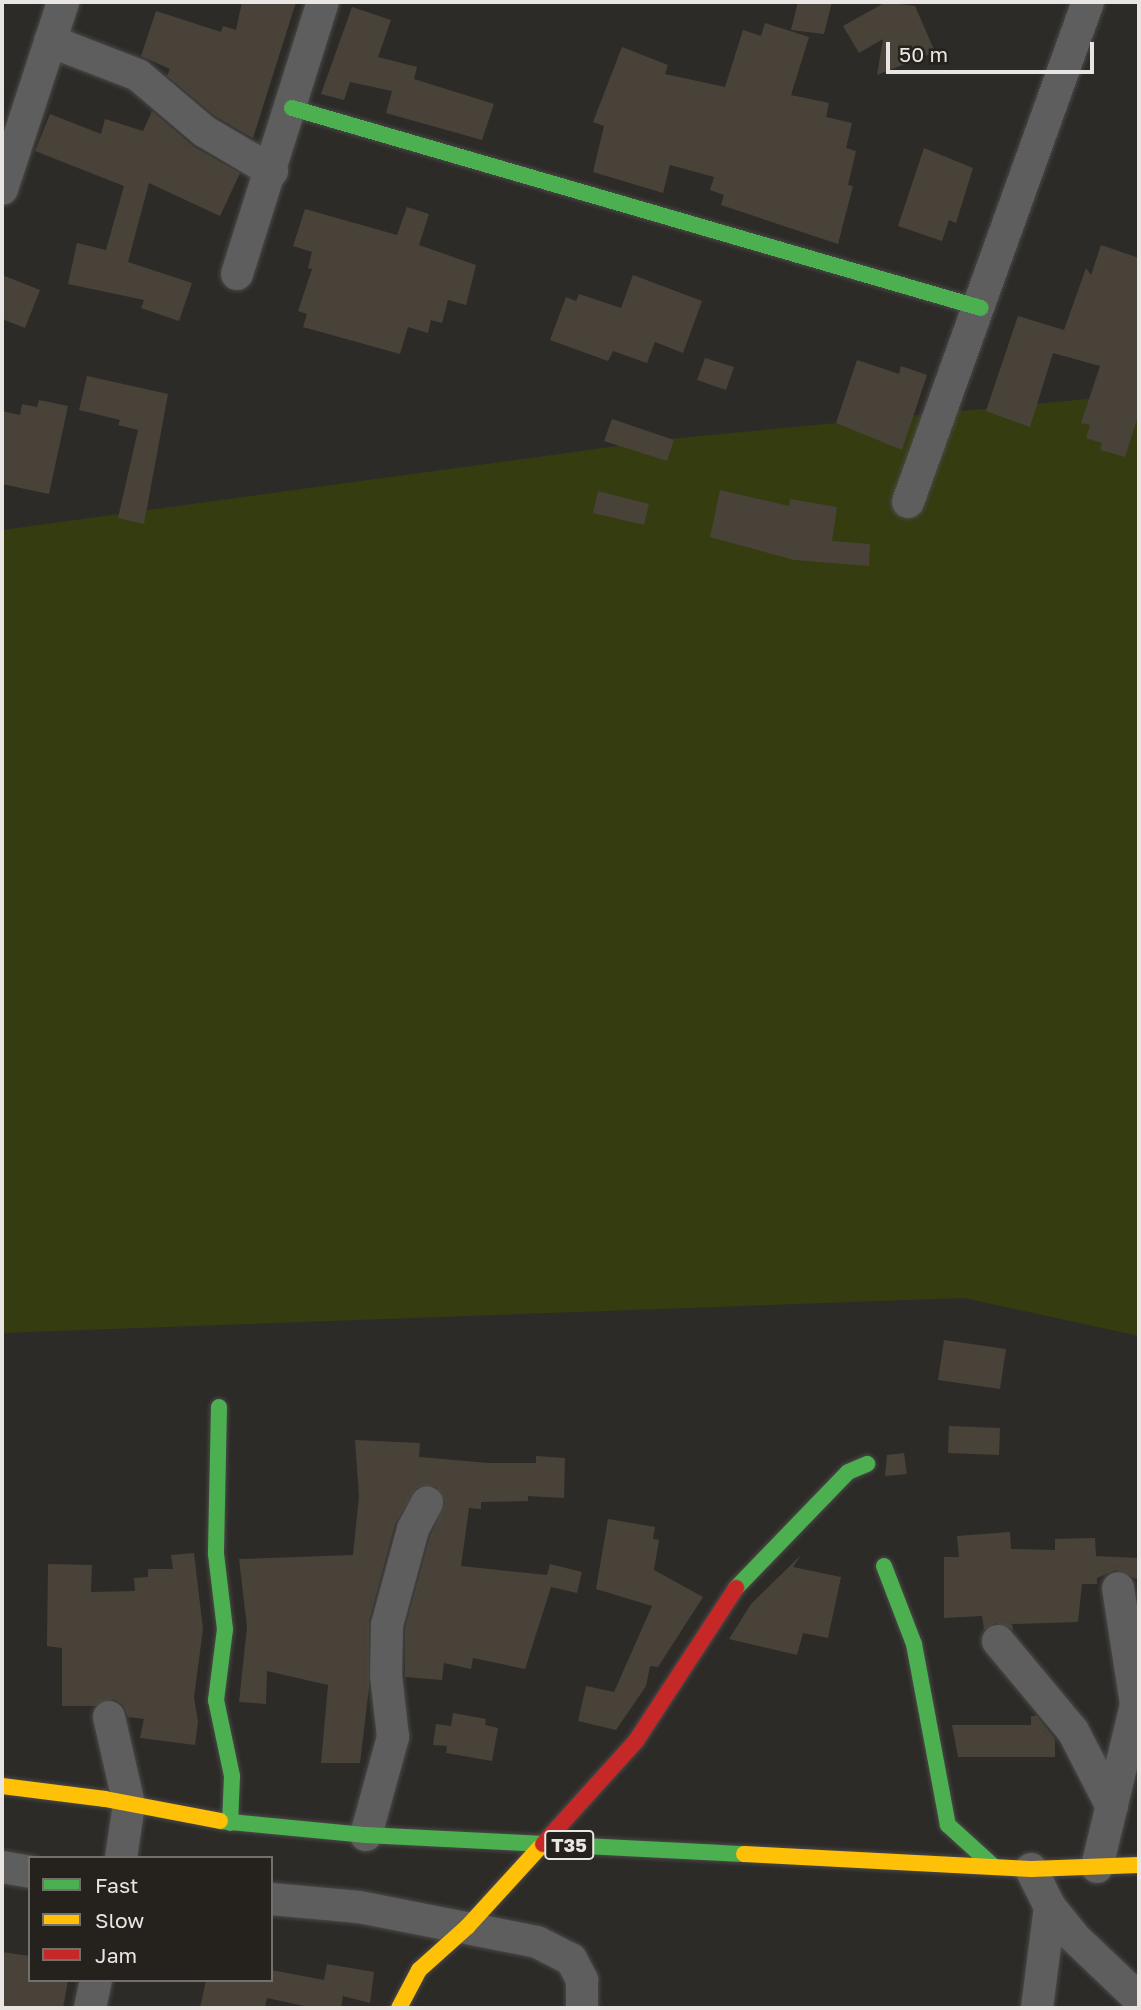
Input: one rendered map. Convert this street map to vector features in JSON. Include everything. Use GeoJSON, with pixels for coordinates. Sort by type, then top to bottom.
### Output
{"type":"FeatureCollection","features":[{"type":"Feature","properties":{"kind":"main road"},"geometry":{"type":"LineString","coordinates":[[292,108],[981,308]]}},
{"type":"Feature","properties":{"kind":"main road"},"geometry":{"type":"LineString","coordinates":[[219,1408],[216,1554],[225,1629],[216,1700],[231,1767],[230,1823]]}},
{"type":"Feature","properties":{"kind":"main road"},"geometry":{"type":"LineString","coordinates":[[399,2008],[419,1970],[468,1926],[636,1741],[734,1590],[848,1472],[867,1464]]}},
{"type":"Feature","properties":{"kind":"main road"},"geometry":{"type":"LineString","coordinates":[[884,1566],[914,1644],[948,1825],[993,1866]]}},
{"type":"Feature","properties":{"kind":"main road","name":"T35"},"geometry":{"type":"LineString","coordinates":[[2,1786],[129,1804],[230,1823],[366,1835],[1031,1869],[1139,1865]]}},
{"type":"Feature","properties":{"kind":"street"},"geometry":{"type":"LineString","coordinates":[[2,189],[63,2]]}},
{"type":"Feature","properties":{"kind":"street"},"geometry":{"type":"LineString","coordinates":[[237,274],[292,108],[323,2]]}},
{"type":"Feature","properties":{"kind":"street"},"geometry":{"type":"LineString","coordinates":[[908,502],[981,308],[1088,2]]}},
{"type":"Feature","properties":{"kind":"street"},"geometry":{"type":"LineString","coordinates":[[50,41],[138,75],[204,131],[272,171]]}},
{"type":"Feature","properties":{"kind":"street"},"geometry":{"type":"LineString","coordinates":[[366,1835],[392,1745],[387,1625],[413,1530],[427,1503]]}},
{"type":"Feature","properties":{"kind":"street"},"geometry":{"type":"LineString","coordinates":[[1097,1867],[1136,1704],[1118,1588]]}},
{"type":"Feature","properties":{"kind":"street"},"geometry":{"type":"LineString","coordinates":[[998,1641],[1073,1731],[1112,1807]]}},
{"type":"Feature","properties":{"kind":"street"},"geometry":{"type":"LineString","coordinates":[[109,1717],[129,1804],[121,1856]]}},
{"type":"Feature","properties":{"kind":"street"},"geometry":{"type":"LineString","coordinates":[[2,1867],[28,1872]]}},
{"type":"Feature","properties":{"kind":"street"},"geometry":{"type":"LineString","coordinates":[[1031,1869],[1050,1907],[1074,1937],[1139,1999]]}},
{"type":"Feature","properties":{"kind":"street"},"geometry":{"type":"LineString","coordinates":[[273,1899],[359,1907],[468,1926],[560,1950],[571,1959],[582,1980],[582,2008]]}},
{"type":"Feature","properties":{"kind":"street"},"geometry":{"type":"LineString","coordinates":[[1037,2008],[1050,1907]]}},
{"type":"Feature","properties":{"kind":"street"},"geometry":{"type":"LineString","coordinates":[[90,2008],[96,1982]]}},
{"type":"Feature","properties":{"kind":"green space"},"geometry":{"type":"Polygon","coordinates":[[[1139,394],[1139,1336],[964,1298],[2,1333],[2,530],[669,439],[1139,394]]]}},
{"type":"Feature","properties":{"kind":"building"},"geometry":{"type":"Polygon","coordinates":[[[242,2],[296,2],[253,138],[215,116],[167,76],[170,69],[141,56],[156,11],[221,32],[223,26],[236,30],[242,2]]]}},
{"type":"Feature","properties":{"kind":"building"},"geometry":{"type":"Polygon","coordinates":[[[798,2],[832,2],[824,34],[791,30],[798,2]]]}},
{"type":"Feature","properties":{"kind":"building"},"geometry":{"type":"Polygon","coordinates":[[[886,2],[915,6],[935,52],[877,75],[883,39],[859,53],[843,26],[886,2]]]}},
{"type":"Feature","properties":{"kind":"building"},"geometry":{"type":"Polygon","coordinates":[[[352,7],[391,20],[378,57],[417,67],[414,79],[494,104],[482,140],[386,113],[392,91],[350,82],[344,100],[321,94],[352,7]]]}},
{"type":"Feature","properties":{"kind":"building"},"geometry":{"type":"Polygon","coordinates":[[[765,23],[809,37],[791,95],[829,103],[826,117],[852,123],[846,148],[856,151],[848,185],[853,186],[838,244],[721,205],[724,195],[710,190],[714,177],[670,165],[663,193],[593,172],[604,126],[593,122],[622,47],[668,65],[665,74],[725,87],[743,30],[761,36],[765,23]]]}},
{"type":"Feature","properties":{"kind":"building"},"geometry":{"type":"Polygon","coordinates":[[[152,111],[194,147],[240,173],[220,216],[149,183],[128,262],[192,283],[179,321],[141,308],[144,300],[68,284],[77,243],[106,250],[124,186],[35,151],[50,114],[101,134],[105,119],[143,131],[152,111]]]}},
{"type":"Feature","properties":{"kind":"building"},"geometry":{"type":"Polygon","coordinates":[[[924,148],[973,168],[956,223],[949,220],[942,241],[898,226],[924,148]]]}},
{"type":"Feature","properties":{"kind":"building"},"geometry":{"type":"Polygon","coordinates":[[[407,207],[429,214],[419,245],[476,265],[466,305],[448,300],[442,323],[431,320],[428,333],[408,327],[400,354],[303,327],[307,314],[298,311],[312,269],[308,268],[312,252],[293,246],[305,209],[397,235],[407,207]]]}},
{"type":"Feature","properties":{"kind":"building"},"geometry":{"type":"Polygon","coordinates":[[[1101,245],[1139,258],[1139,413],[1125,457],[1100,450],[1102,443],[1086,438],[1090,425],[1081,423],[1100,366],[1053,353],[1030,427],[986,411],[1018,316],[1064,330],[1086,268],[1091,275],[1101,245]]]}},
{"type":"Feature","properties":{"kind":"building"},"geometry":{"type":"Polygon","coordinates":[[[2,275],[40,290],[25,328],[2,319],[2,275]]]}},
{"type":"Feature","properties":{"kind":"building"},"geometry":{"type":"Polygon","coordinates":[[[633,275],[702,301],[683,353],[655,342],[647,363],[613,351],[608,361],[550,340],[566,297],[576,301],[579,294],[621,308],[633,275]]]}},
{"type":"Feature","properties":{"kind":"building"},"geometry":{"type":"Polygon","coordinates":[[[705,358],[734,367],[726,390],[697,380],[705,358]]]}},
{"type":"Feature","properties":{"kind":"building"},"geometry":{"type":"Polygon","coordinates":[[[857,360],[899,374],[901,366],[927,375],[902,450],[836,423],[857,360]]]}},
{"type":"Feature","properties":{"kind":"building"},"geometry":{"type":"Polygon","coordinates":[[[87,376],[168,394],[144,524],[118,518],[138,430],[118,425],[120,420],[79,410],[87,376]]]}},
{"type":"Feature","properties":{"kind":"building"},"geometry":{"type":"Polygon","coordinates":[[[39,400],[68,406],[49,494],[2,484],[2,411],[20,415],[22,404],[37,407],[39,400]]]}},
{"type":"Feature","properties":{"kind":"building"},"geometry":{"type":"Polygon","coordinates":[[[612,419],[674,440],[667,461],[604,441],[612,419]]]}},
{"type":"Feature","properties":{"kind":"building"},"geometry":{"type":"Polygon","coordinates":[[[720,490],[789,506],[790,499],[837,507],[832,541],[870,544],[869,566],[794,560],[710,537],[720,490]]]}},
{"type":"Feature","properties":{"kind":"building"},"geometry":{"type":"Polygon","coordinates":[[[598,491],[649,504],[644,525],[593,513],[598,491]]]}},
{"type":"Feature","properties":{"kind":"building"},"geometry":{"type":"Polygon","coordinates":[[[944,1340],[1006,1349],[1000,1389],[938,1380],[944,1340]]]}},
{"type":"Feature","properties":{"kind":"building"},"geometry":{"type":"Polygon","coordinates":[[[949,1426],[1000,1428],[999,1455],[948,1453],[949,1426]]]}},
{"type":"Feature","properties":{"kind":"building"},"geometry":{"type":"Polygon","coordinates":[[[355,1440],[420,1443],[419,1457],[489,1463],[536,1463],[536,1456],[565,1458],[564,1498],[528,1496],[528,1501],[481,1502],[481,1509],[469,1508],[461,1566],[547,1575],[550,1564],[582,1572],[577,1593],[551,1587],[525,1669],[473,1658],[471,1669],[444,1663],[442,1680],[405,1677],[405,1628],[430,1536],[445,1503],[436,1487],[417,1488],[395,1524],[369,1621],[369,1688],[360,1763],[321,1763],[328,1685],[267,1671],[266,1704],[239,1702],[247,1627],[239,1559],[353,1555],[359,1496],[355,1440]]]}},
{"type":"Feature","properties":{"kind":"building"},"geometry":{"type":"Polygon","coordinates":[[[904,1453],[907,1474],[885,1476],[887,1455],[904,1453]]]}},
{"type":"Feature","properties":{"kind":"building"},"geometry":{"type":"Polygon","coordinates":[[[608,1519],[655,1527],[653,1539],[659,1540],[654,1570],[703,1597],[658,1667],[650,1666],[646,1686],[616,1730],[578,1721],[586,1686],[614,1692],[652,1606],[596,1589],[608,1519]]]}},
{"type":"Feature","properties":{"kind":"building"},"geometry":{"type":"Polygon","coordinates":[[[1010,1532],[1011,1549],[1055,1550],[1055,1539],[1095,1538],[1096,1556],[1139,1558],[1139,1580],[1116,1570],[1097,1578],[1097,1584],[1082,1584],[1078,1622],[1012,1624],[1013,1630],[996,1623],[984,1630],[982,1616],[944,1618],[944,1557],[959,1557],[957,1536],[1010,1532]]]}},
{"type":"Feature","properties":{"kind":"building"},"geometry":{"type":"Polygon","coordinates":[[[194,1553],[203,1629],[194,1697],[198,1722],[195,1745],[140,1738],[144,1719],[128,1717],[123,1705],[114,1699],[95,1706],[62,1706],[62,1648],[47,1646],[48,1564],[92,1565],[91,1592],[135,1591],[134,1578],[148,1577],[148,1569],[173,1569],[171,1555],[194,1553]]]}},
{"type":"Feature","properties":{"kind":"building"},"geometry":{"type":"Polygon","coordinates":[[[801,1555],[793,1567],[841,1577],[828,1638],[803,1633],[797,1655],[729,1639],[751,1604],[801,1555]]]}},
{"type":"Feature","properties":{"kind":"building"},"geometry":{"type":"Polygon","coordinates":[[[453,1713],[486,1719],[485,1725],[498,1728],[492,1761],[446,1753],[447,1746],[433,1745],[436,1724],[451,1726],[453,1713]]]}},
{"type":"Feature","properties":{"kind":"building"},"geometry":{"type":"Polygon","coordinates":[[[1031,1716],[1037,1716],[1055,1739],[1055,1757],[958,1757],[952,1725],[1031,1725],[1031,1716]]]}},
{"type":"Feature","properties":{"kind":"building"},"geometry":{"type":"Polygon","coordinates":[[[2,1952],[28,1956],[28,1982],[68,1982],[63,2008],[2,2008],[2,1952]]]}},
{"type":"Feature","properties":{"kind":"building"},"geometry":{"type":"Polygon","coordinates":[[[327,1964],[374,1972],[370,2003],[343,1996],[341,2008],[314,2008],[267,1998],[265,2008],[200,2008],[206,1982],[273,1982],[273,1970],[324,1980],[327,1964]]]}},
{"type":"Feature","properties":{"kind":"traffic: fast"},"geometry":{"type":"LineString","coordinates":[[292,108],[981,308]]}},
{"type":"Feature","properties":{"kind":"traffic: fast"},"geometry":{"type":"LineString","coordinates":[[219,1407],[216,1554],[225,1629],[216,1700],[232,1776],[230,1823]]}},
{"type":"Feature","properties":{"kind":"traffic: fast"},"geometry":{"type":"LineString","coordinates":[[736,1588],[848,1472],[867,1464]]}},
{"type":"Feature","properties":{"kind":"traffic: fast"},"geometry":{"type":"LineString","coordinates":[[884,1566],[914,1644],[948,1825],[993,1866]]}},
{"type":"Feature","properties":{"kind":"traffic: fast"},"geometry":{"type":"LineString","coordinates":[[220,1821],[366,1835],[744,1854]]}},
{"type":"Feature","properties":{"kind":"traffic: slow"},"geometry":{"type":"LineString","coordinates":[[2,1786],[105,1799],[220,1821]]}},
{"type":"Feature","properties":{"kind":"traffic: slow"},"geometry":{"type":"LineString","coordinates":[[399,2008],[419,1970],[468,1926],[543,1844]]}},
{"type":"Feature","properties":{"kind":"traffic: slow"},"geometry":{"type":"LineString","coordinates":[[744,1854],[1031,1869],[1139,1865]]}},
{"type":"Feature","properties":{"kind":"traffic: jam"},"geometry":{"type":"LineString","coordinates":[[543,1844],[636,1741],[736,1588]]}}]}
